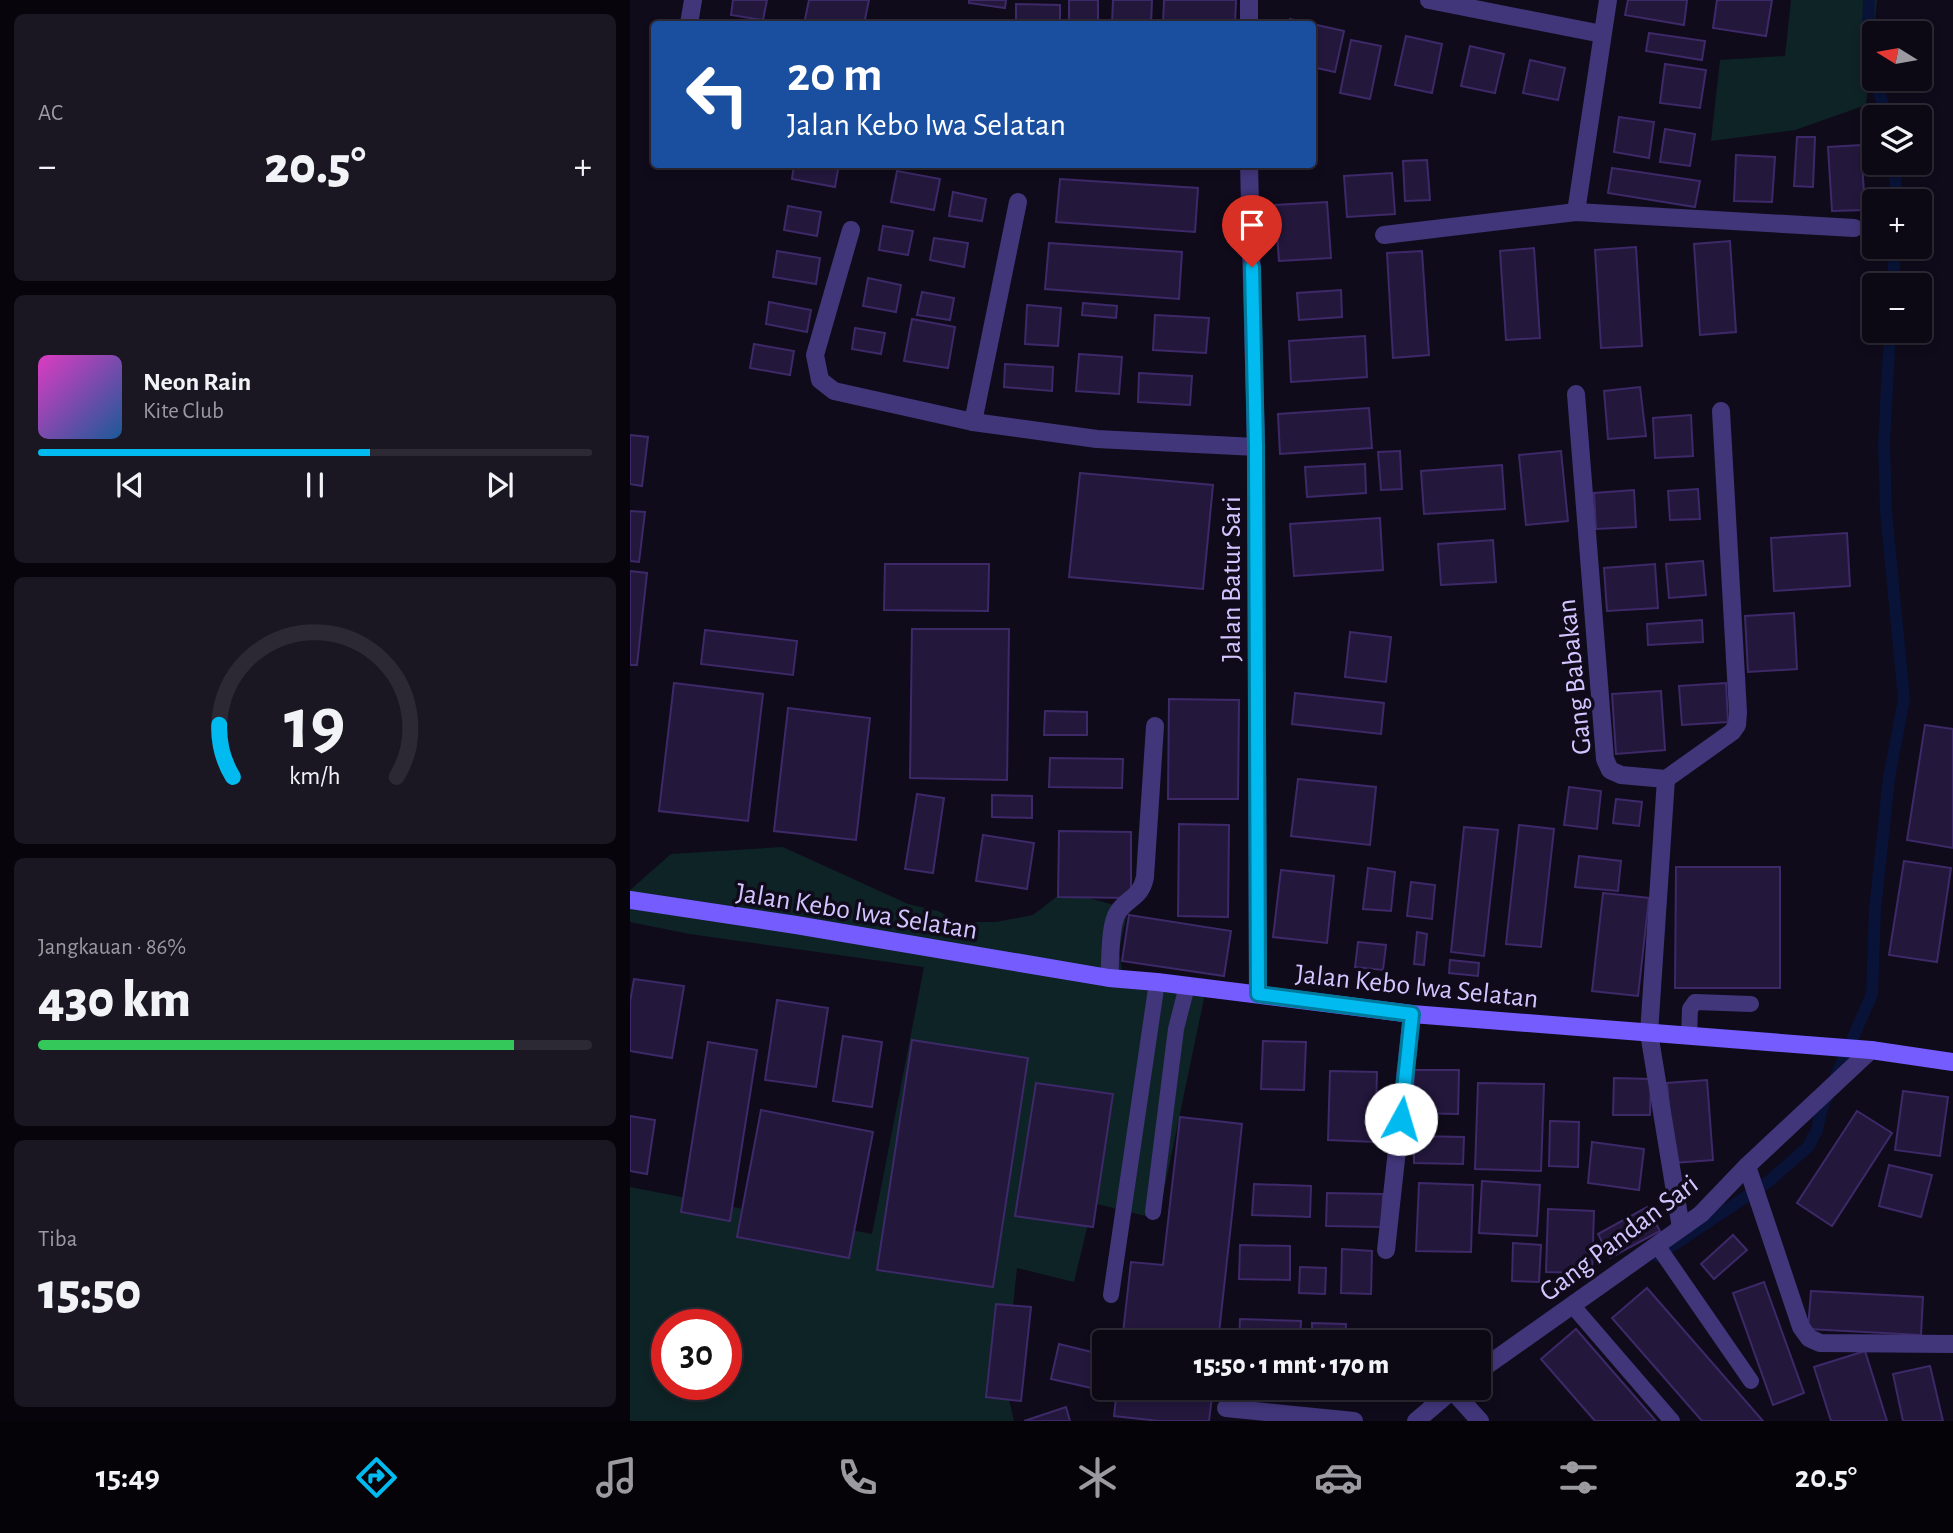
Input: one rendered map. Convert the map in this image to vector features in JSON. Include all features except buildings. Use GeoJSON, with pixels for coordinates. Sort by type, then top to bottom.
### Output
{"type":"FeatureCollection","features":[{"type":"Feature","properties":{"kind":"street"},"geometry":{"type":"LineString","coordinates":[[690,21],[693,0]]}},
{"type":"Feature","properties":{"kind":"street"},"geometry":{"type":"LineString","coordinates":[[1249,0],[1249,21]]}},
{"type":"Feature","properties":{"kind":"street"},"geometry":{"type":"LineString","coordinates":[[1429,0],[1602,34]]}},
{"type":"Feature","properties":{"kind":"street"},"geometry":{"type":"LineString","coordinates":[[1576,212],[1608,0]]}},
{"type":"Feature","properties":{"kind":"street","name":"Jalan Batur Sari"},"geometry":{"type":"LineString","coordinates":[[1249,168],[1256,447],[1258,994]]}},
{"type":"Feature","properties":{"kind":"street"},"geometry":{"type":"LineString","coordinates":[[973,422],[1018,202]]}},
{"type":"Feature","properties":{"kind":"street"},"geometry":{"type":"LineString","coordinates":[[1384,235],[1576,212],[1854,228]]}},
{"type":"Feature","properties":{"kind":"street"},"geometry":{"type":"LineString","coordinates":[[851,230],[815,355],[820,380],[834,391],[973,422],[1097,439],[1256,447]]}},
{"type":"Feature","properties":{"kind":"street","name":"Gang Babakan"},"geometry":{"type":"LineString","coordinates":[[1576,394],[1605,759],[1610,770],[1621,775],[1666,779]]}},
{"type":"Feature","properties":{"kind":"street"},"geometry":{"type":"LineString","coordinates":[[1681,1228],[1649,1033],[1666,779],[1732,732],[1737,725],[1721,411]]}},
{"type":"Feature","properties":{"kind":"street"},"geometry":{"type":"LineString","coordinates":[[1109,978],[1114,925],[1118,912],[1138,894],[1145,877],[1155,726]]}},
{"type":"Feature","properties":{"kind":"street","name":"Jalan Kebo Iwa Selatan"},"geometry":{"type":"LineString","coordinates":[[630,900],[1109,978],[1412,1014],[1871,1049],[1953,1062]]}},
{"type":"Feature","properties":{"kind":"street"},"geometry":{"type":"LineString","coordinates":[[1386,1250],[1412,1014]]}},
{"type":"Feature","properties":{"kind":"street","name":"Gang Pandan Sari"},"geometry":{"type":"LineString","coordinates":[[1491,1362],[1701,1214],[1747,1166],[1871,1049]]}},
{"type":"Feature","properties":{"kind":"street"},"geometry":{"type":"LineString","coordinates":[[1747,1166],[1801,1327],[1810,1338],[1820,1342],[1953,1344]]}},
{"type":"Feature","properties":{"kind":"street"},"geometry":{"type":"LineString","coordinates":[[1416,1421],[1440,1400]]}},
{"type":"Feature","properties":{"kind":"street"},"geometry":{"type":"LineString","coordinates":[[1462,1400],[1480,1421]]}},
{"type":"Feature","properties":{"kind":"street"},"geometry":{"type":"LineString","coordinates":[[1226,1408],[1354,1421]]}},
{"type":"Feature","properties":{"kind":"lane"},"geometry":{"type":"LineString","coordinates":[[1111,1295],[1157,982]]}},
{"type":"Feature","properties":{"kind":"lane"},"geometry":{"type":"LineString","coordinates":[[1153,1212],[1177,1029],[1187,986]]}},
{"type":"Feature","properties":{"kind":"lane"},"geometry":{"type":"LineString","coordinates":[[1689,1036],[1690,1009],[1695,1002],[1751,1004]]}},
{"type":"Feature","properties":{"kind":"lane"},"geometry":{"type":"LineString","coordinates":[[1657,1245],[1751,1381]]}},
{"type":"Feature","properties":{"kind":"lane"},"geometry":{"type":"LineString","coordinates":[[1572,1305],[1672,1421]]}},
{"type":"Feature","properties":{"kind":"green space"},"geometry":{"type":"Polygon","coordinates":[[[1791,0],[1877,0],[1875,21],[1862,21],[1862,91],[1867,91],[1866,105],[1795,130],[1711,141],[1720,60],[1785,56],[1791,0]]]}},
{"type":"Feature","properties":{"kind":"green space"},"geometry":{"type":"Polygon","coordinates":[[[783,847],[908,904],[938,911],[958,922],[996,922],[1033,915],[1064,891],[1128,909],[1119,951],[1123,978],[1207,984],[1158,1219],[1093,1203],[1074,1282],[1017,1268],[1005,1382],[1014,1421],[630,1421],[630,1187],[872,1234],[924,967],[690,934],[630,922],[630,890],[671,854],[783,847]]]}},
{"type":"Feature","properties":{"kind":"waterway"},"geometry":{"type":"LineString","coordinates":[[1868,21],[1869,0]]}},
{"type":"Feature","properties":{"kind":"waterway"},"geometry":{"type":"LineString","coordinates":[[1879,91],[1883,105]]}},
{"type":"Feature","properties":{"kind":"waterway"},"geometry":{"type":"LineString","coordinates":[[1895,175],[1896,189]]}},
{"type":"Feature","properties":{"kind":"waterway"},"geometry":{"type":"LineString","coordinates":[[1894,259],[1894,273]]}},
{"type":"Feature","properties":{"kind":"waterway"},"geometry":{"type":"LineString","coordinates":[[1657,1256],[1768,1182],[1808,1147],[1872,994],[1875,910],[1889,778],[1904,699],[1886,512],[1884,444],[1889,343]]}},
{"type":"Feature","properties":{"kind":"route"},"geometry":{"type":"LineString","coordinates":[[1252,267],[1256,447],[1258,994],[1412,1014],[1401,1119]]}}]}
